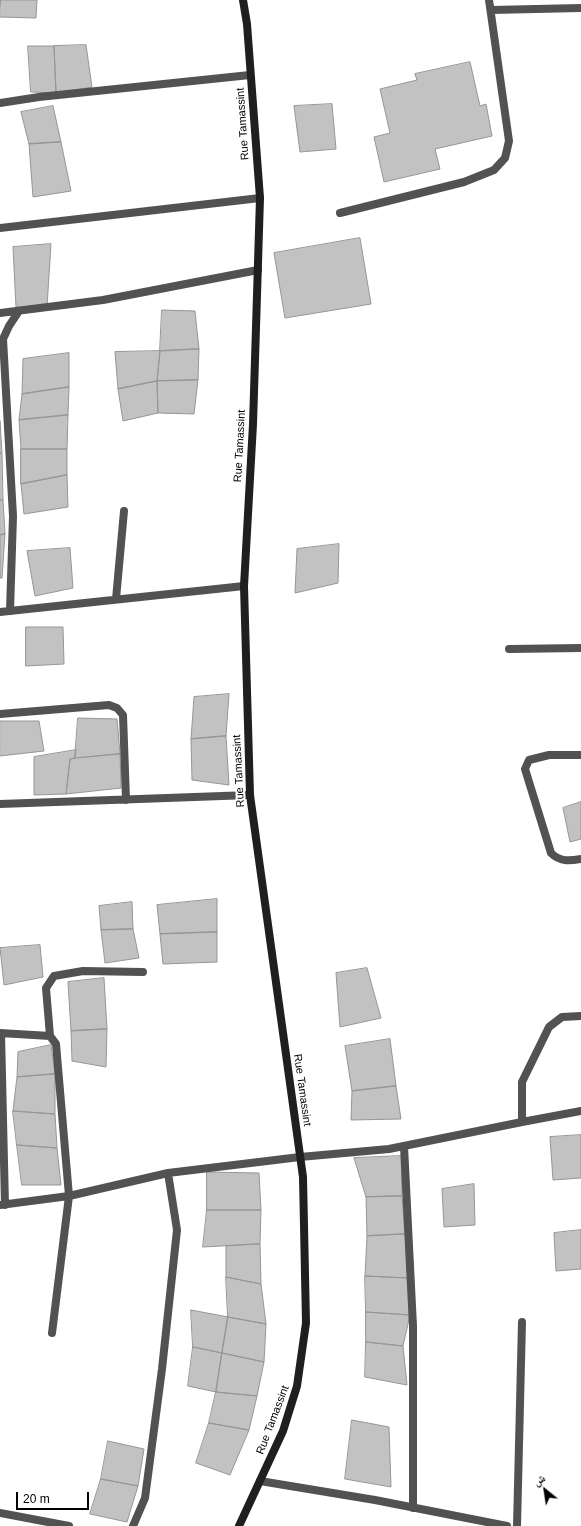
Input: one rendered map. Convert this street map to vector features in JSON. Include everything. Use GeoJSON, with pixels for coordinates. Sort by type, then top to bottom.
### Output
{"type":"FeatureCollection","features":[{"type":"Feature","properties":{"kind":"main road","name":"Rue Tamassint"},"geometry":{"type":"LineString","coordinates":[[239,1526],[282,1430],[297,1386],[306,1323],[303,1177],[250,795],[244,586],[260,198],[243,0]]}},
{"type":"Feature","properties":{"kind":"street"},"geometry":{"type":"LineString","coordinates":[[340,214],[464,182],[494,170],[505,158],[510,141],[489,0]]}},
{"type":"Feature","properties":{"kind":"street"},"geometry":{"type":"LineString","coordinates":[[491,10],[581,8]]}},
{"type":"Feature","properties":{"kind":"street"},"geometry":{"type":"LineString","coordinates":[[0,103],[250,75]]}},
{"type":"Feature","properties":{"kind":"street"},"geometry":{"type":"LineString","coordinates":[[0,228],[260,198]]}},
{"type":"Feature","properties":{"kind":"street"},"geometry":{"type":"LineString","coordinates":[[0,313],[103,300],[258,270]]}},
{"type":"Feature","properties":{"kind":"street"},"geometry":{"type":"LineString","coordinates":[[10,611],[13,516],[3,340],[9,326],[19,311]]}},
{"type":"Feature","properties":{"kind":"street"},"geometry":{"type":"LineString","coordinates":[[116,599],[124,511]]}},
{"type":"Feature","properties":{"kind":"street"},"geometry":{"type":"LineString","coordinates":[[0,612],[244,586]]}},
{"type":"Feature","properties":{"kind":"street"},"geometry":{"type":"LineString","coordinates":[[509,649],[581,648]]}},
{"type":"Feature","properties":{"kind":"street"},"geometry":{"type":"LineString","coordinates":[[0,714],[109,705],[117,708],[123,715],[126,800]]}},
{"type":"Feature","properties":{"kind":"street"},"geometry":{"type":"LineString","coordinates":[[581,755],[549,756],[529,760],[525,769],[551,853],[557,859],[569,861],[581,859]]}},
{"type":"Feature","properties":{"kind":"street"},"geometry":{"type":"LineString","coordinates":[[0,804],[250,795]]}},
{"type":"Feature","properties":{"kind":"street"},"geometry":{"type":"LineString","coordinates":[[52,1332],[69,1196],[56,1044],[50,1036],[46,988],[54,976],[83,971],[143,972]]}},
{"type":"Feature","properties":{"kind":"street"},"geometry":{"type":"LineString","coordinates":[[522,1122],[522,1082],[549,1027],[562,1017],[581,1016]]}},
{"type":"Feature","properties":{"kind":"street"},"geometry":{"type":"LineString","coordinates":[[50,1036],[1,1033],[3,1205],[69,1196],[168,1173],[300,1157],[388,1149],[581,1111]]}},
{"type":"Feature","properties":{"kind":"street"},"geometry":{"type":"LineString","coordinates":[[404,1146],[413,1326],[414,1508]]}},
{"type":"Feature","properties":{"kind":"street"},"geometry":{"type":"LineString","coordinates":[[133,1526],[145,1498],[162,1369],[177,1230],[168,1173]]}},
{"type":"Feature","properties":{"kind":"street"},"geometry":{"type":"LineString","coordinates":[[517,1526],[522,1322]]}},
{"type":"Feature","properties":{"kind":"street"},"geometry":{"type":"LineString","coordinates":[[260,1481],[507,1526]]}},
{"type":"Feature","properties":{"kind":"street"},"geometry":{"type":"LineString","coordinates":[[0,1513],[69,1526]]}},
{"type":"Feature","properties":{"kind":"building"},"geometry":{"type":"Polygon","coordinates":[[[1,0],[37,0],[36,18],[0,17],[1,0]]]}},
{"type":"Feature","properties":{"kind":"building"},"geometry":{"type":"Polygon","coordinates":[[[86,45],[92,87],[56,93],[54,46],[86,45]]]}},
{"type":"Feature","properties":{"kind":"building"},"geometry":{"type":"Polygon","coordinates":[[[28,46],[54,46],[56,93],[31,92],[28,46]]]}},
{"type":"Feature","properties":{"kind":"building"},"geometry":{"type":"Polygon","coordinates":[[[470,62],[480,106],[486,104],[492,136],[435,149],[440,169],[384,182],[374,137],[390,133],[380,89],[417,80],[415,74],[470,62]]]}},
{"type":"Feature","properties":{"kind":"building"},"geometry":{"type":"Polygon","coordinates":[[[332,104],[336,149],[300,152],[294,106],[332,104]]]}},
{"type":"Feature","properties":{"kind":"building"},"geometry":{"type":"Polygon","coordinates":[[[53,106],[61,142],[29,144],[21,112],[53,106]]]}},
{"type":"Feature","properties":{"kind":"building"},"geometry":{"type":"Polygon","coordinates":[[[61,142],[71,191],[33,197],[29,144],[61,142]]]}},
{"type":"Feature","properties":{"kind":"building"},"geometry":{"type":"Polygon","coordinates":[[[360,238],[371,304],[285,318],[274,253],[360,238]]]}},
{"type":"Feature","properties":{"kind":"building"},"geometry":{"type":"Polygon","coordinates":[[[51,244],[47,307],[16,307],[13,247],[51,244]]]}},
{"type":"Feature","properties":{"kind":"building"},"geometry":{"type":"Polygon","coordinates":[[[162,310],[195,311],[199,349],[160,351],[162,310]]]}},
{"type":"Feature","properties":{"kind":"building"},"geometry":{"type":"Polygon","coordinates":[[[199,349],[198,380],[157,381],[160,351],[199,349]]]}},
{"type":"Feature","properties":{"kind":"building"},"geometry":{"type":"Polygon","coordinates":[[[160,351],[157,381],[118,389],[115,352],[160,351]]]}},
{"type":"Feature","properties":{"kind":"building"},"geometry":{"type":"Polygon","coordinates":[[[69,353],[69,387],[22,394],[23,359],[69,353]]]}},
{"type":"Feature","properties":{"kind":"building"},"geometry":{"type":"Polygon","coordinates":[[[198,380],[194,414],[158,413],[157,381],[198,380]]]}},
{"type":"Feature","properties":{"kind":"building"},"geometry":{"type":"Polygon","coordinates":[[[157,381],[158,413],[123,421],[118,389],[157,381]]]}},
{"type":"Feature","properties":{"kind":"building"},"geometry":{"type":"Polygon","coordinates":[[[69,387],[68,415],[19,420],[22,394],[69,387]]]}},
{"type":"Feature","properties":{"kind":"building"},"geometry":{"type":"Polygon","coordinates":[[[68,415],[67,449],[21,449],[19,420],[68,415]]]}},
{"type":"Feature","properties":{"kind":"building"},"geometry":{"type":"Polygon","coordinates":[[[0,421],[2,453],[0,453],[0,421]]]}},
{"type":"Feature","properties":{"kind":"building"},"geometry":{"type":"Polygon","coordinates":[[[21,449],[67,449],[67,475],[21,484],[21,449]]]}},
{"type":"Feature","properties":{"kind":"building"},"geometry":{"type":"Polygon","coordinates":[[[0,453],[2,453],[3,500],[0,500],[0,453]]]}},
{"type":"Feature","properties":{"kind":"building"},"geometry":{"type":"Polygon","coordinates":[[[67,475],[68,507],[24,514],[21,484],[67,475]]]}},
{"type":"Feature","properties":{"kind":"building"},"geometry":{"type":"Polygon","coordinates":[[[0,500],[3,500],[5,534],[0,535],[0,500]]]}},
{"type":"Feature","properties":{"kind":"building"},"geometry":{"type":"Polygon","coordinates":[[[5,534],[2,578],[0,578],[0,535],[5,534]]]}},
{"type":"Feature","properties":{"kind":"building"},"geometry":{"type":"Polygon","coordinates":[[[339,544],[338,583],[295,593],[297,549],[339,544]]]}},
{"type":"Feature","properties":{"kind":"building"},"geometry":{"type":"Polygon","coordinates":[[[70,548],[73,588],[35,596],[27,551],[70,548]]]}},
{"type":"Feature","properties":{"kind":"building"},"geometry":{"type":"Polygon","coordinates":[[[26,627],[63,627],[64,664],[26,666],[26,627]]]}},
{"type":"Feature","properties":{"kind":"building"},"geometry":{"type":"Polygon","coordinates":[[[229,694],[226,736],[191,739],[194,697],[229,694]]]}},
{"type":"Feature","properties":{"kind":"building"},"geometry":{"type":"Polygon","coordinates":[[[78,718],[117,719],[120,754],[75,758],[78,718]]]}},
{"type":"Feature","properties":{"kind":"building"},"geometry":{"type":"Polygon","coordinates":[[[0,721],[39,721],[44,751],[0,756],[0,721]]]}},
{"type":"Feature","properties":{"kind":"building"},"geometry":{"type":"Polygon","coordinates":[[[226,736],[229,785],[192,780],[191,739],[226,736]]]}},
{"type":"Feature","properties":{"kind":"building"},"geometry":{"type":"Polygon","coordinates":[[[76,750],[75,758],[70,759],[66,794],[34,795],[34,757],[76,750]]]}},
{"type":"Feature","properties":{"kind":"building"},"geometry":{"type":"Polygon","coordinates":[[[120,754],[121,788],[66,794],[70,759],[120,754]]]}},
{"type":"Feature","properties":{"kind":"building"},"geometry":{"type":"Polygon","coordinates":[[[581,802],[581,839],[570,842],[563,808],[581,802]]]}},
{"type":"Feature","properties":{"kind":"building"},"geometry":{"type":"Polygon","coordinates":[[[217,899],[217,932],[160,934],[157,905],[217,899]]]}},
{"type":"Feature","properties":{"kind":"building"},"geometry":{"type":"Polygon","coordinates":[[[132,902],[133,929],[101,930],[99,906],[132,902]]]}},
{"type":"Feature","properties":{"kind":"building"},"geometry":{"type":"Polygon","coordinates":[[[133,929],[139,958],[105,963],[101,930],[133,929]]]}},
{"type":"Feature","properties":{"kind":"building"},"geometry":{"type":"Polygon","coordinates":[[[217,932],[217,962],[163,964],[160,934],[217,932]]]}},
{"type":"Feature","properties":{"kind":"building"},"geometry":{"type":"Polygon","coordinates":[[[40,945],[43,977],[4,985],[0,948],[40,945]]]}},
{"type":"Feature","properties":{"kind":"building"},"geometry":{"type":"Polygon","coordinates":[[[367,968],[381,1018],[340,1027],[336,973],[367,968]]]}},
{"type":"Feature","properties":{"kind":"building"},"geometry":{"type":"Polygon","coordinates":[[[104,978],[107,1029],[71,1031],[68,982],[104,978]]]}},
{"type":"Feature","properties":{"kind":"building"},"geometry":{"type":"Polygon","coordinates":[[[107,1029],[106,1067],[72,1061],[71,1031],[107,1029]]]}},
{"type":"Feature","properties":{"kind":"building"},"geometry":{"type":"Polygon","coordinates":[[[390,1039],[396,1086],[352,1091],[345,1046],[390,1039]]]}},
{"type":"Feature","properties":{"kind":"building"},"geometry":{"type":"Polygon","coordinates":[[[51,1045],[55,1074],[17,1077],[18,1052],[51,1045]]]}},
{"type":"Feature","properties":{"kind":"building"},"geometry":{"type":"Polygon","coordinates":[[[55,1074],[55,1114],[13,1111],[17,1077],[55,1074]]]}},
{"type":"Feature","properties":{"kind":"building"},"geometry":{"type":"Polygon","coordinates":[[[396,1086],[401,1119],[351,1120],[352,1091],[396,1086]]]}},
{"type":"Feature","properties":{"kind":"building"},"geometry":{"type":"Polygon","coordinates":[[[13,1111],[55,1114],[57,1148],[17,1145],[13,1111]]]}},
{"type":"Feature","properties":{"kind":"building"},"geometry":{"type":"Polygon","coordinates":[[[581,1135],[581,1178],[553,1180],[550,1137],[581,1135]]]}},
{"type":"Feature","properties":{"kind":"building"},"geometry":{"type":"Polygon","coordinates":[[[17,1145],[57,1148],[61,1185],[22,1185],[17,1145]]]}},
{"type":"Feature","properties":{"kind":"building"},"geometry":{"type":"Polygon","coordinates":[[[402,1156],[402,1196],[366,1197],[354,1158],[402,1156]]]}},
{"type":"Feature","properties":{"kind":"building"},"geometry":{"type":"Polygon","coordinates":[[[207,1172],[259,1173],[261,1210],[207,1210],[207,1172]]]}},
{"type":"Feature","properties":{"kind":"building"},"geometry":{"type":"Polygon","coordinates":[[[474,1184],[475,1225],[444,1227],[442,1189],[474,1184]]]}},
{"type":"Feature","properties":{"kind":"building"},"geometry":{"type":"Polygon","coordinates":[[[402,1196],[405,1234],[367,1236],[366,1197],[402,1196]]]}},
{"type":"Feature","properties":{"kind":"building"},"geometry":{"type":"Polygon","coordinates":[[[207,1210],[261,1210],[260,1244],[203,1247],[207,1210]]]}},
{"type":"Feature","properties":{"kind":"building"},"geometry":{"type":"Polygon","coordinates":[[[581,1230],[581,1269],[556,1271],[554,1233],[581,1230]]]}},
{"type":"Feature","properties":{"kind":"building"},"geometry":{"type":"Polygon","coordinates":[[[405,1234],[408,1278],[365,1276],[367,1236],[405,1234]]]}},
{"type":"Feature","properties":{"kind":"building"},"geometry":{"type":"Polygon","coordinates":[[[260,1244],[261,1284],[226,1277],[226,1246],[260,1244]]]}},
{"type":"Feature","properties":{"kind":"building"},"geometry":{"type":"Polygon","coordinates":[[[365,1276],[408,1278],[410,1315],[366,1312],[365,1276]]]}},
{"type":"Feature","properties":{"kind":"building"},"geometry":{"type":"Polygon","coordinates":[[[226,1277],[261,1284],[266,1324],[228,1317],[226,1277]]]}},
{"type":"Feature","properties":{"kind":"building"},"geometry":{"type":"Polygon","coordinates":[[[191,1310],[228,1317],[222,1353],[193,1347],[191,1310]]]}},
{"type":"Feature","properties":{"kind":"building"},"geometry":{"type":"Polygon","coordinates":[[[366,1312],[410,1315],[403,1346],[366,1342],[366,1312]]]}},
{"type":"Feature","properties":{"kind":"building"},"geometry":{"type":"Polygon","coordinates":[[[228,1317],[266,1324],[264,1362],[222,1353],[228,1317]]]}},
{"type":"Feature","properties":{"kind":"building"},"geometry":{"type":"Polygon","coordinates":[[[366,1342],[403,1346],[407,1385],[365,1377],[366,1342]]]}},
{"type":"Feature","properties":{"kind":"building"},"geometry":{"type":"Polygon","coordinates":[[[193,1347],[222,1353],[216,1392],[188,1386],[193,1347]]]}},
{"type":"Feature","properties":{"kind":"building"},"geometry":{"type":"Polygon","coordinates":[[[222,1353],[264,1362],[257,1396],[216,1392],[222,1353]]]}},
{"type":"Feature","properties":{"kind":"building"},"geometry":{"type":"Polygon","coordinates":[[[216,1392],[257,1396],[249,1430],[209,1423],[216,1392]]]}},
{"type":"Feature","properties":{"kind":"building"},"geometry":{"type":"Polygon","coordinates":[[[352,1420],[389,1427],[391,1487],[345,1479],[352,1420]]]}},
{"type":"Feature","properties":{"kind":"building"},"geometry":{"type":"Polygon","coordinates":[[[209,1423],[249,1430],[230,1475],[196,1463],[209,1423]]]}},
{"type":"Feature","properties":{"kind":"building"},"geometry":{"type":"Polygon","coordinates":[[[108,1441],[144,1449],[138,1486],[101,1479],[108,1441]]]}},
{"type":"Feature","properties":{"kind":"building"},"geometry":{"type":"Polygon","coordinates":[[[101,1479],[138,1486],[127,1522],[90,1514],[101,1479]]]}}]}
